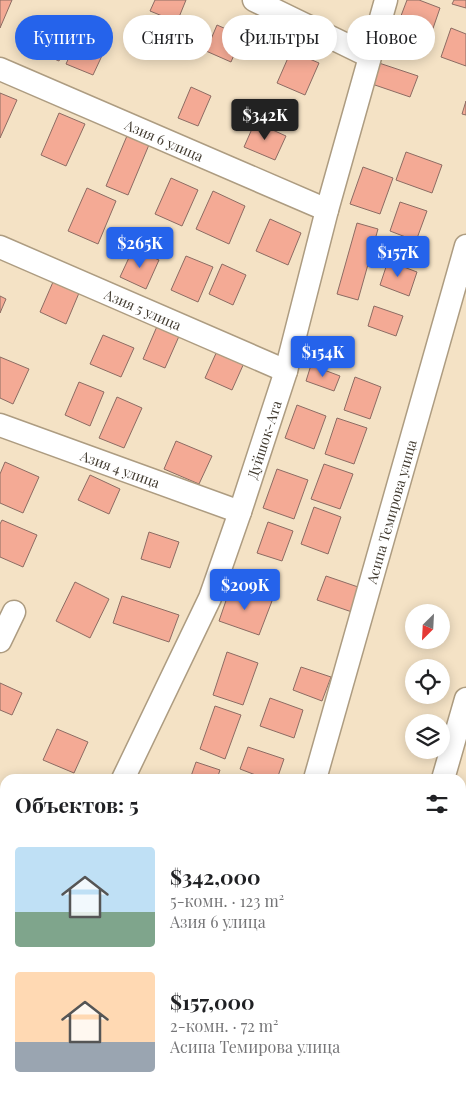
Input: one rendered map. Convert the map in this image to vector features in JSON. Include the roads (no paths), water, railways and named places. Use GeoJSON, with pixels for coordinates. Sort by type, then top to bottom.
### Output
{"type":"FeatureCollection","features":[{"type":"Feature","properties":{"kind":"street"},"geometry":{"type":"LineString","coordinates":[[254,0],[347,45]]}},
{"type":"Feature","properties":{"kind":"street","name":"Дуйшок-Ата"},"geometry":{"type":"LineString","coordinates":[[382,15],[386,0]]}},
{"type":"Feature","properties":{"kind":"street","name":"Дуйшок-Ата"},"geometry":{"type":"LineString","coordinates":[[125,774],[210,598],[240,512],[286,371],[327,210],[369,60]]}},
{"type":"Feature","properties":{"kind":"street","name":"Азия 6 улица"},"geometry":{"type":"LineString","coordinates":[[0,69],[327,210]]}},
{"type":"Feature","properties":{"kind":"street","name":"Асипа Темирова улица"},"geometry":{"type":"LineString","coordinates":[[316,774],[466,246]]}},
{"type":"Feature","properties":{"kind":"street","name":"Азия 5 улица"},"geometry":{"type":"LineString","coordinates":[[0,247],[286,371]]}},
{"type":"Feature","properties":{"kind":"street","name":"Азия 4 улица"},"geometry":{"type":"LineString","coordinates":[[0,425],[240,512]]}},
{"type":"Feature","properties":{"kind":"street"},"geometry":{"type":"LineString","coordinates":[[0,640],[14,612]]}},
{"type":"Feature","properties":{"kind":"street"},"geometry":{"type":"LineString","coordinates":[[444,774],[466,699]]}}]}
